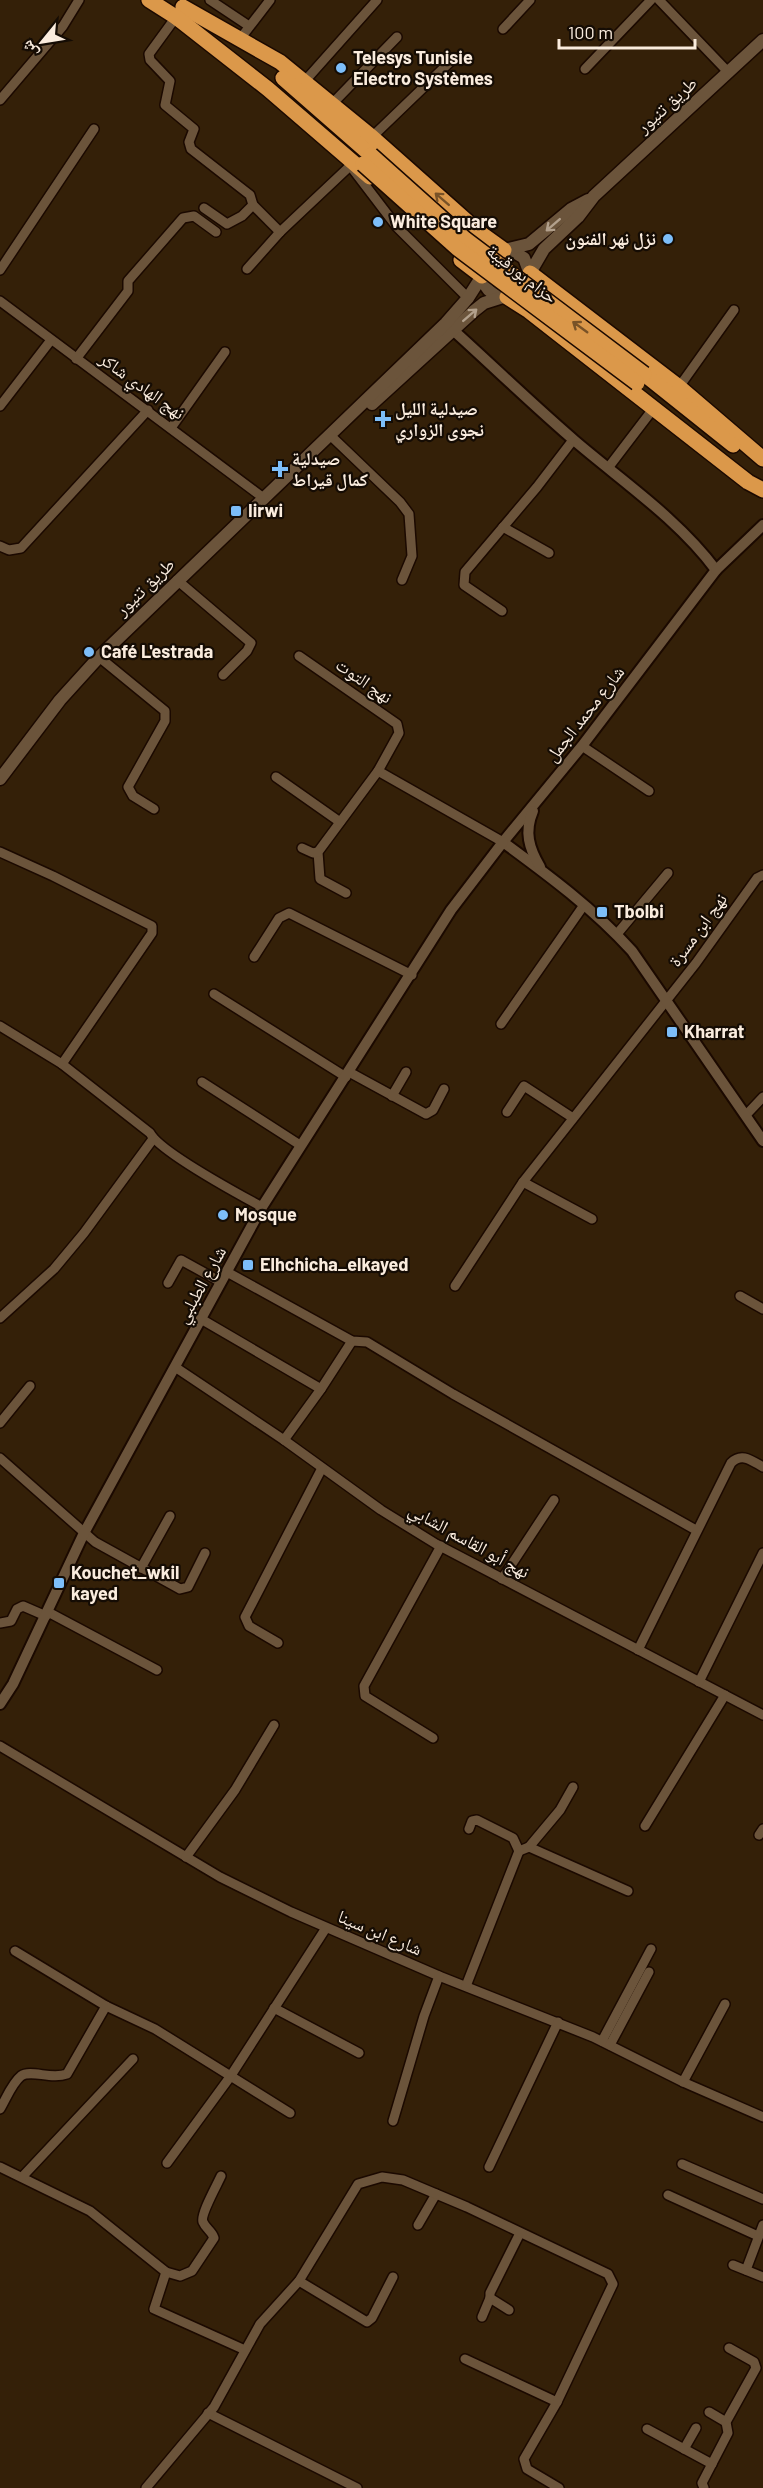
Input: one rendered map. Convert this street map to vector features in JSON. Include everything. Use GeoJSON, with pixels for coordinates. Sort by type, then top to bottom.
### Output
{"type":"FeatureCollection","features":[{"type":"Feature","properties":{"kind":"highway","name":"حزام بورقيبة"},"geometry":{"type":"LineString","coordinates":[[149,0],[178,8],[280,75],[360,162],[465,239],[640,379],[763,484]]}},
{"type":"Feature","properties":{"kind":"highway"},"geometry":{"type":"LineString","coordinates":[[178,8],[280,62],[372,137],[479,232],[507,250]]}},
{"type":"Feature","properties":{"kind":"highway"},"geometry":{"type":"LineString","coordinates":[[360,162],[453,254],[482,276]]}},
{"type":"Feature","properties":{"kind":"highway"},"geometry":{"type":"LineString","coordinates":[[530,273],[679,387],[763,459]]}},
{"type":"Feature","properties":{"kind":"highway"},"geometry":{"type":"LineString","coordinates":[[505,297],[529,311],[748,482],[763,490]]}},
{"type":"Feature","properties":{"kind":"highway","name":"حزام بورقيبة"},"geometry":{"type":"LineString","coordinates":[[640,379],[763,469]]}},
{"type":"Feature","properties":{"kind":"main road","name":"طريق تنيور"},"geometry":{"type":"LineString","coordinates":[[530,273],[543,249],[578,217],[594,196],[761,46]]}},
{"type":"Feature","properties":{"kind":"main road","name":"طريق تنيور"},"geometry":{"type":"LineString","coordinates":[[507,250],[529,244],[572,209],[594,196]]}},
{"type":"Feature","properties":{"kind":"main road"},"geometry":{"type":"LineString","coordinates":[[507,250],[524,258],[530,273],[525,288],[519,294],[505,297],[488,290],[482,276],[482,269],[490,256],[507,250]]}},
{"type":"Feature","properties":{"kind":"main road","name":"طريق تنيور"},"geometry":{"type":"LineString","coordinates":[[0,777],[60,700],[99,657],[446,323],[468,298],[482,276]]}},
{"type":"Feature","properties":{"kind":"main road","name":"طريق تنيور"},"geometry":{"type":"LineString","coordinates":[[331,436],[358,417],[484,303],[505,297]]}},
{"type":"Feature","properties":{"kind":"street"},"geometry":{"type":"LineString","coordinates":[[0,100],[63,26],[78,0]]}},
{"type":"Feature","properties":{"kind":"street"},"geometry":{"type":"LineString","coordinates":[[210,0],[249,26]]}},
{"type":"Feature","properties":{"kind":"street"},"geometry":{"type":"LineString","coordinates":[[240,39],[270,0]]}},
{"type":"Feature","properties":{"kind":"street"},"geometry":{"type":"LineString","coordinates":[[304,82],[377,0]]}},
{"type":"Feature","properties":{"kind":"street"},"geometry":{"type":"LineString","coordinates":[[503,29],[530,0]]}},
{"type":"Feature","properties":{"kind":"street"},"geometry":{"type":"LineString","coordinates":[[585,69],[651,0]]}},
{"type":"Feature","properties":{"kind":"street"},"geometry":{"type":"LineString","coordinates":[[659,0],[729,73]]}},
{"type":"Feature","properties":{"kind":"street"},"geometry":{"type":"LineString","coordinates":[[178,8],[149,54],[152,63],[170,81],[165,105],[194,129],[189,142],[191,149],[250,195],[253,205],[280,232]]}},
{"type":"Feature","properties":{"kind":"street"},"geometry":{"type":"LineString","coordinates":[[332,104],[397,37]]}},
{"type":"Feature","properties":{"kind":"street"},"geometry":{"type":"LineString","coordinates":[[372,137],[452,60]]}},
{"type":"Feature","properties":{"kind":"street"},"geometry":{"type":"LineString","coordinates":[[0,270],[94,129]]}},
{"type":"Feature","properties":{"kind":"street"},"geometry":{"type":"LineString","coordinates":[[247,269],[280,232],[360,162],[397,227],[468,298]]}},
{"type":"Feature","properties":{"kind":"street"},"geometry":{"type":"LineString","coordinates":[[204,208],[227,224],[242,216],[253,205]]}},
{"type":"Feature","properties":{"kind":"street"},"geometry":{"type":"LineString","coordinates":[[76,359],[128,291],[128,281],[183,218],[194,216],[216,232]]}},
{"type":"Feature","properties":{"kind":"street","name":"نهج الهادي شاكر"},"geometry":{"type":"LineString","coordinates":[[0,301],[265,499]]}},
{"type":"Feature","properties":{"kind":"street"},"geometry":{"type":"LineString","coordinates":[[679,387],[734,309]]}},
{"type":"Feature","properties":{"kind":"street"},"geometry":{"type":"LineString","coordinates":[[453,330],[573,440],[672,523],[701,551],[716,570]]}},
{"type":"Feature","properties":{"kind":"street"},"geometry":{"type":"LineString","coordinates":[[0,406],[51,340]]}},
{"type":"Feature","properties":{"kind":"street"},"geometry":{"type":"LineString","coordinates":[[171,428],[225,352]]}},
{"type":"Feature","properties":{"kind":"street"},"geometry":{"type":"LineString","coordinates":[[0,546],[9,550],[21,548],[148,410]]}},
{"type":"Feature","properties":{"kind":"street"},"geometry":{"type":"LineString","coordinates":[[608,468],[650,413]]}},
{"type":"Feature","properties":{"kind":"street"},"geometry":{"type":"LineString","coordinates":[[331,436],[400,502],[409,514],[412,556],[402,580]]}},
{"type":"Feature","properties":{"kind":"street"},"geometry":{"type":"LineString","coordinates":[[502,611],[464,585],[465,572],[573,440]]}},
{"type":"Feature","properties":{"kind":"street","name":"شارع محمد الجمل"},"geometry":{"type":"LineString","coordinates":[[503,842],[582,746],[716,570],[763,525]]}},
{"type":"Feature","properties":{"kind":"street"},"geometry":{"type":"LineString","coordinates":[[503,527],[549,553]]}},
{"type":"Feature","properties":{"kind":"street"},"geometry":{"type":"LineString","coordinates":[[177,580],[251,643],[247,651],[223,675]]}},
{"type":"Feature","properties":{"kind":"street","name":"نهج التوت"},"geometry":{"type":"LineString","coordinates":[[298,656],[397,724],[399,733],[378,771],[318,852]]}},
{"type":"Feature","properties":{"kind":"street"},"geometry":{"type":"LineString","coordinates":[[99,657],[165,711],[165,721],[128,787],[133,796],[153,809]]}},
{"type":"Feature","properties":{"kind":"street"},"geometry":{"type":"LineString","coordinates":[[582,746],[649,791]]}},
{"type":"Feature","properties":{"kind":"street"},"geometry":{"type":"LineString","coordinates":[[378,771],[503,842],[544,872],[617,934],[632,951],[763,1141]]}},
{"type":"Feature","properties":{"kind":"street"},"geometry":{"type":"LineString","coordinates":[[276,777],[340,822]]}},
{"type":"Feature","properties":{"kind":"street"},"geometry":{"type":"LineString","coordinates":[[536,802],[527,835],[532,852],[544,872]]}},
{"type":"Feature","properties":{"kind":"street","name":"شارع الطبلبي"},"geometry":{"type":"LineString","coordinates":[[0,1704],[13,1684],[84,1533],[262,1207],[412,975],[451,910],[503,842]]}},
{"type":"Feature","properties":{"kind":"street"},"geometry":{"type":"LineString","coordinates":[[302,848],[313,853],[318,852],[320,879],[345,893]]}},
{"type":"Feature","properties":{"kind":"street"},"geometry":{"type":"LineString","coordinates":[[0,852],[152,926],[152,933],[62,1064]]}},
{"type":"Feature","properties":{"kind":"street"},"geometry":{"type":"LineString","coordinates":[[617,934],[668,873]]}},
{"type":"Feature","properties":{"kind":"street","name":"نهج ابن مسرة"},"geometry":{"type":"LineString","coordinates":[[455,1286],[523,1182],[761,876]]}},
{"type":"Feature","properties":{"kind":"street"},"geometry":{"type":"LineString","coordinates":[[501,1024],[584,905]]}},
{"type":"Feature","properties":{"kind":"street"},"geometry":{"type":"LineString","coordinates":[[254,957],[279,918],[290,913],[412,975]]}},
{"type":"Feature","properties":{"kind":"street"},"geometry":{"type":"LineString","coordinates":[[214,994],[348,1075],[426,1114],[433,1110],[444,1089]]}},
{"type":"Feature","properties":{"kind":"street"},"geometry":{"type":"LineString","coordinates":[[0,1026],[62,1064],[150,1133],[153,1139],[218,1182],[262,1207]]}},
{"type":"Feature","properties":{"kind":"street"},"geometry":{"type":"LineString","coordinates":[[392,1096],[406,1072]]}},
{"type":"Feature","properties":{"kind":"street"},"geometry":{"type":"LineString","coordinates":[[202,1082],[300,1145]]}},
{"type":"Feature","properties":{"kind":"street"},"geometry":{"type":"LineString","coordinates":[[507,1112],[524,1086],[573,1118]]}},
{"type":"Feature","properties":{"kind":"street"},"geometry":{"type":"LineString","coordinates":[[746,1115],[763,1097]]}},
{"type":"Feature","properties":{"kind":"street"},"geometry":{"type":"LineString","coordinates":[[0,1318],[54,1269],[84,1233],[153,1139]]}},
{"type":"Feature","properties":{"kind":"street"},"geometry":{"type":"LineString","coordinates":[[523,1182],[592,1219]]}},
{"type":"Feature","properties":{"kind":"street"},"geometry":{"type":"LineString","coordinates":[[168,1283],[181,1260],[224,1277],[352,1341],[367,1342],[453,1394],[696,1530]]}},
{"type":"Feature","properties":{"kind":"street"},"geometry":{"type":"LineString","coordinates":[[740,1296],[763,1309]]}},
{"type":"Feature","properties":{"kind":"street"},"geometry":{"type":"LineString","coordinates":[[201,1319],[321,1389]]}},
{"type":"Feature","properties":{"kind":"street"},"geometry":{"type":"LineString","coordinates":[[284,1440],[352,1341]]}},
{"type":"Feature","properties":{"kind":"street","name":"نهج أبو القاسم الشابي"},"geometry":{"type":"LineString","coordinates":[[175,1367],[284,1440],[381,1510],[441,1546],[763,1715]]}},
{"type":"Feature","properties":{"kind":"street"},"geometry":{"type":"LineString","coordinates":[[0,1423],[30,1386]]}},
{"type":"Feature","properties":{"kind":"street"},"geometry":{"type":"LineString","coordinates":[[638,1650],[696,1530],[735,1459],[744,1457],[763,1467]]}},
{"type":"Feature","properties":{"kind":"street"},"geometry":{"type":"LineString","coordinates":[[0,1458],[94,1542],[184,1590],[188,1587],[204,1552]]}},
{"type":"Feature","properties":{"kind":"street"},"geometry":{"type":"LineString","coordinates":[[278,1643],[249,1626],[245,1617],[322,1468]]}},
{"type":"Feature","properties":{"kind":"street"},"geometry":{"type":"LineString","coordinates":[[502,1579],[554,1500]]}},
{"type":"Feature","properties":{"kind":"street"},"geometry":{"type":"LineString","coordinates":[[141,1568],[170,1516]]}},
{"type":"Feature","properties":{"kind":"street"},"geometry":{"type":"LineString","coordinates":[[433,1738],[365,1696],[364,1686],[441,1546]]}},
{"type":"Feature","properties":{"kind":"street"},"geometry":{"type":"LineString","coordinates":[[699,1682],[763,1553]]}},
{"type":"Feature","properties":{"kind":"street"},"geometry":{"type":"LineString","coordinates":[[0,1623],[11,1621],[17,1609],[22,1606],[47,1613],[157,1670]]}},
{"type":"Feature","properties":{"kind":"street"},"geometry":{"type":"LineString","coordinates":[[645,1826],[724,1695]]}},
{"type":"Feature","properties":{"kind":"street"},"geometry":{"type":"LineString","coordinates":[[186,1857],[235,1790],[274,1725]]}},
{"type":"Feature","properties":{"kind":"street","name":"شارع ابن سينا"},"geometry":{"type":"LineString","coordinates":[[0,1746],[229,1881],[326,1928],[606,2043],[683,2082],[763,2117]]}},
{"type":"Feature","properties":{"kind":"street"},"geometry":{"type":"LineString","coordinates":[[519,1851],[529,1847],[560,1810],[573,1788]]}},
{"type":"Feature","properties":{"kind":"street"},"geometry":{"type":"LineString","coordinates":[[466,1986],[519,1851],[513,1838],[477,1820],[472,1821],[469,1829]]}},
{"type":"Feature","properties":{"kind":"street"},"geometry":{"type":"LineString","coordinates":[[529,1847],[628,1891]]}},
{"type":"Feature","properties":{"kind":"street"},"geometry":{"type":"LineString","coordinates":[[167,2163],[230,2077],[326,1928]]}},
{"type":"Feature","properties":{"kind":"street"},"geometry":{"type":"LineString","coordinates":[[606,2043],[651,1949]]}},
{"type":"Feature","properties":{"kind":"street"},"geometry":{"type":"LineString","coordinates":[[15,1950],[106,2006],[155,2029],[290,2113]]}},
{"type":"Feature","properties":{"kind":"street"},"geometry":{"type":"LineString","coordinates":[[606,2043],[649,1972]]}},
{"type":"Feature","properties":{"kind":"street"},"geometry":{"type":"LineString","coordinates":[[393,2121],[424,2016],[439,1976]]}},
{"type":"Feature","properties":{"kind":"street"},"geometry":{"type":"LineString","coordinates":[[683,2082],[725,2004]]}},
{"type":"Feature","properties":{"kind":"street"},"geometry":{"type":"LineString","coordinates":[[0,2109],[20,2077],[28,2073],[57,2078],[67,2074],[106,2006]]}},
{"type":"Feature","properties":{"kind":"street"},"geometry":{"type":"LineString","coordinates":[[274,2008],[359,2053]]}},
{"type":"Feature","properties":{"kind":"street"},"geometry":{"type":"LineString","coordinates":[[489,2167],[558,2022]]}},
{"type":"Feature","properties":{"kind":"street"},"geometry":{"type":"LineString","coordinates":[[23,2176],[132,2060]]}},
{"type":"Feature","properties":{"kind":"street"},"geometry":{"type":"LineString","coordinates":[[682,2164],[763,2199]]}},
{"type":"Feature","properties":{"kind":"street"},"geometry":{"type":"LineString","coordinates":[[0,2167],[23,2176],[90,2211],[166,2272],[180,2276],[192,2271],[214,2238],[203,2223],[202,2216],[221,2176]]}},
{"type":"Feature","properties":{"kind":"street"},"geometry":{"type":"LineString","coordinates":[[146,2488],[218,2403],[260,2324],[299,2281],[358,2184],[382,2177],[403,2180],[467,2207],[608,2274],[613,2284],[557,2402],[524,2459],[527,2469],[559,2488]]}},
{"type":"Feature","properties":{"kind":"street"},"geometry":{"type":"LineString","coordinates":[[418,2225],[435,2194]]}},
{"type":"Feature","properties":{"kind":"street"},"geometry":{"type":"LineString","coordinates":[[669,2195],[758,2236]]}},
{"type":"Feature","properties":{"kind":"street"},"geometry":{"type":"LineString","coordinates":[[746,2270],[763,2225]]}},
{"type":"Feature","properties":{"kind":"street"},"geometry":{"type":"LineString","coordinates":[[482,2317],[490,2294],[520,2233]]}},
{"type":"Feature","properties":{"kind":"street"},"geometry":{"type":"LineString","coordinates":[[733,2265],[763,2277]]}},
{"type":"Feature","properties":{"kind":"street"},"geometry":{"type":"LineString","coordinates":[[166,2272],[154,2309],[245,2350]]}},
{"type":"Feature","properties":{"kind":"street"},"geometry":{"type":"LineString","coordinates":[[299,2281],[367,2322],[372,2318],[393,2277]]}},
{"type":"Feature","properties":{"kind":"street"},"geometry":{"type":"LineString","coordinates":[[490,2298],[509,2310]]}},
{"type":"Feature","properties":{"kind":"street"},"geometry":{"type":"LineString","coordinates":[[704,2488],[702,2483],[728,2433],[726,2422],[756,2368],[754,2362],[729,2348]]}},
{"type":"Feature","properties":{"kind":"street"},"geometry":{"type":"LineString","coordinates":[[465,2359],[557,2402]]}},
{"type":"Feature","properties":{"kind":"street"},"geometry":{"type":"LineString","coordinates":[[709,2412],[726,2422]]}},
{"type":"Feature","properties":{"kind":"street"},"geometry":{"type":"LineString","coordinates":[[208,2414],[357,2488]]}},
{"type":"Feature","properties":{"kind":"street"},"geometry":{"type":"LineString","coordinates":[[684,2449],[696,2428]]}},
{"type":"Feature","properties":{"kind":"street"},"geometry":{"type":"LineString","coordinates":[[647,2429],[712,2464]]}},
{"type":"Feature","properties":{"kind":"place","name":"Telesys Tunisie Electro Systèmes"},"geometry":{"type":"Point","coordinates":[341,68]}},
{"type":"Feature","properties":{"kind":"place","name":"White Square"},"geometry":{"type":"Point","coordinates":[378,222]}},
{"type":"Feature","properties":{"kind":"place","name":"نزل نهر الفنون"},"geometry":{"type":"Point","coordinates":[668,239]}},
{"type":"Feature","properties":{"kind":"place","name":"صيدلية الليل نجوى الزواري"},"geometry":{"type":"Point","coordinates":[383,419]}},
{"type":"Feature","properties":{"kind":"place","name":"صيدلية كمال قيراط"},"geometry":{"type":"Point","coordinates":[280,469]}},
{"type":"Feature","properties":{"kind":"place","name":"Iirwi"},"geometry":{"type":"Point","coordinates":[236,511]}},
{"type":"Feature","properties":{"kind":"place","name":"Café L'estrada"},"geometry":{"type":"Point","coordinates":[89,652]}},
{"type":"Feature","properties":{"kind":"place","name":"Tbolbi"},"geometry":{"type":"Point","coordinates":[602,912]}},
{"type":"Feature","properties":{"kind":"place","name":"Kharrat"},"geometry":{"type":"Point","coordinates":[672,1032]}},
{"type":"Feature","properties":{"kind":"place","name":"Mosque"},"geometry":{"type":"Point","coordinates":[223,1215]}},
{"type":"Feature","properties":{"kind":"place","name":"Elhchicha_elkayed"},"geometry":{"type":"Point","coordinates":[248,1265]}},
{"type":"Feature","properties":{"kind":"place","name":"Kouchet_wkil kayed"},"geometry":{"type":"Point","coordinates":[59,1583]}}]}
